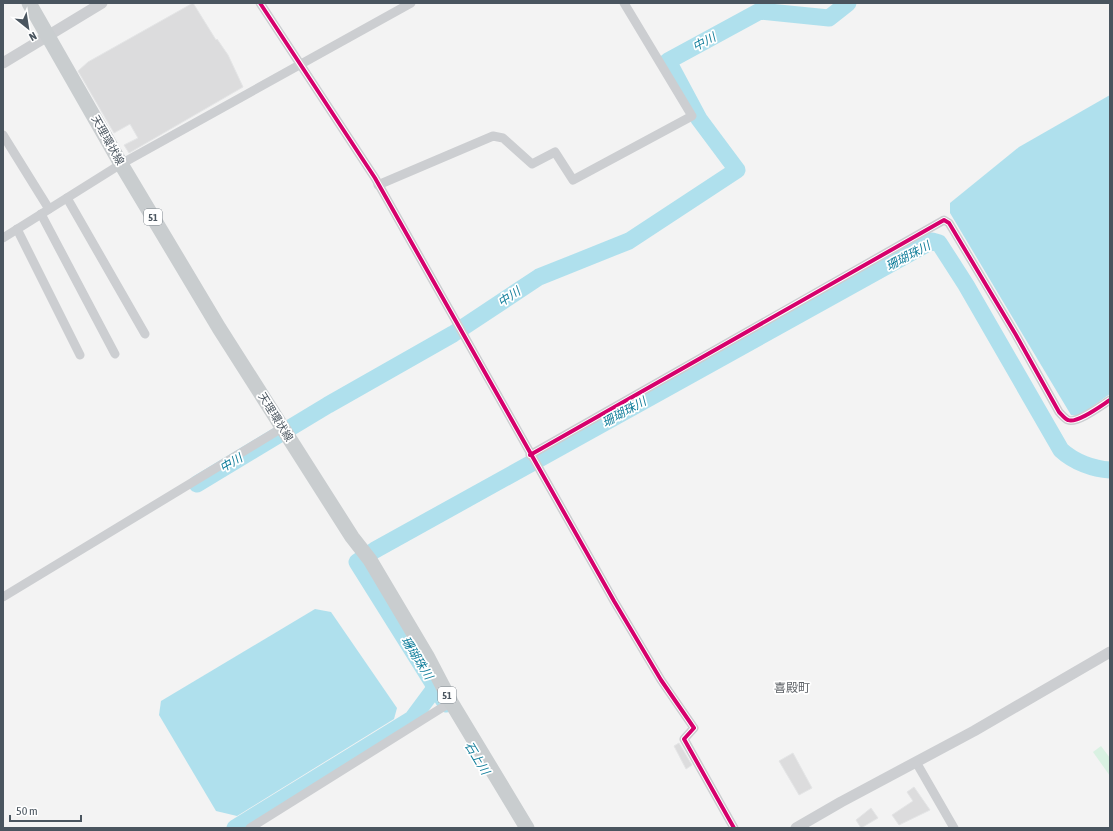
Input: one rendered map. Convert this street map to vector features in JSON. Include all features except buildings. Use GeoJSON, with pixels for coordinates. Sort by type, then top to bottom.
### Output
{"type":"FeatureCollection","features":[{"type":"Feature","properties":{"kind":"main road","name":"天理環状線"},"geometry":{"type":"LineString","coordinates":[[29,3],[121,164],[219,328],[352,537],[367,555],[427,656],[451,702],[527,828]]}},
{"type":"Feature","properties":{"kind":"street"},"geometry":{"type":"LineString","coordinates":[[3,63],[48,34],[102,3]]}},
{"type":"Feature","properties":{"kind":"street"},"geometry":{"type":"LineString","coordinates":[[260,3],[300,66],[304,68],[378,185],[538,469],[661,680],[694,728],[684,739],[734,828]]}},
{"type":"Feature","properties":{"kind":"street"},"geometry":{"type":"LineString","coordinates":[[3,238],[121,164],[412,3]]}},
{"type":"Feature","properties":{"kind":"street"},"geometry":{"type":"LineString","coordinates":[[378,185],[493,136],[503,138],[532,164],[555,152],[573,180],[692,116],[624,3]]}},
{"type":"Feature","properties":{"kind":"street"},"geometry":{"type":"LineString","coordinates":[[3,135],[45,211],[116,354]]}},
{"type":"Feature","properties":{"kind":"street"},"geometry":{"type":"LineString","coordinates":[[67,198],[145,334]]}},
{"type":"Feature","properties":{"kind":"street"},"geometry":{"type":"LineString","coordinates":[[531,456],[944,220],[949,223],[1016,334],[1059,412],[1067,420],[1072,421],[1082,417],[1110,400]]}},
{"type":"Feature","properties":{"kind":"street"},"geometry":{"type":"LineString","coordinates":[[17,229],[80,355]]}},
{"type":"Feature","properties":{"kind":"street"},"geometry":{"type":"LineString","coordinates":[[3,597],[285,432]]}},
{"type":"Feature","properties":{"kind":"street"},"geometry":{"type":"LineString","coordinates":[[796,828],[1110,652]]}},
{"type":"Feature","properties":{"kind":"street"},"geometry":{"type":"LineString","coordinates":[[250,828],[451,702]]}},
{"type":"Feature","properties":{"kind":"street"},"geometry":{"type":"LineString","coordinates":[[916,762],[954,828]]}},
{"type":"Feature","properties":{"kind":"green space"},"geometry":{"type":"Polygon","coordinates":[[[1101,746],[1110,758],[1110,776],[1093,752],[1101,746]]]}},
{"type":"Feature","properties":{"kind":"water"},"geometry":{"type":"Polygon","coordinates":[[[1110,95],[1110,394],[1079,416],[1071,415],[950,213],[950,203],[1019,147],[1110,95]]]}},
{"type":"Feature","properties":{"kind":"water"},"geometry":{"type":"Polygon","coordinates":[[[315,609],[331,612],[397,708],[394,719],[237,816],[216,811],[159,715],[161,701],[315,609]]]}},
{"type":"Feature","properties":{"kind":"waterway","name":"中川"},"geometry":{"type":"LineString","coordinates":[[197,484],[328,405],[453,334],[539,277],[629,241],[737,170],[699,119],[668,61],[760,11],[829,18],[848,3]]}},
{"type":"Feature","properties":{"kind":"waterway","name":"珊瑚珠川"},"geometry":{"type":"LineString","coordinates":[[446,704],[357,562],[375,550],[932,241],[939,243],[966,285],[1061,450],[1084,464],[1110,470]]}},
{"type":"Feature","properties":{"kind":"waterway","name":"珊瑚珠川"},"geometry":{"type":"LineString","coordinates":[[235,828],[412,719],[435,688]]}},
{"type":"Feature","properties":{"kind":"cycle path"},"geometry":{"type":"LineString","coordinates":[[260,3],[375,178],[614,601],[661,680],[694,728],[684,739],[734,828]]}},
{"type":"Feature","properties":{"kind":"cycle path"},"geometry":{"type":"LineString","coordinates":[[530,455],[944,220],[949,223],[1016,335],[1059,412],[1067,419],[1077,419],[1096,410],[1110,400]]}},
{"type":"Feature","properties":{"kind":"district","name":"喜殿町"},"geometry":{"type":"Point","coordinates":[792,688]}},
{"type":"Feature","properties":{"kind":"water label","name":"石上川"},"geometry":{"type":"Point","coordinates":[477,758]}}]}
